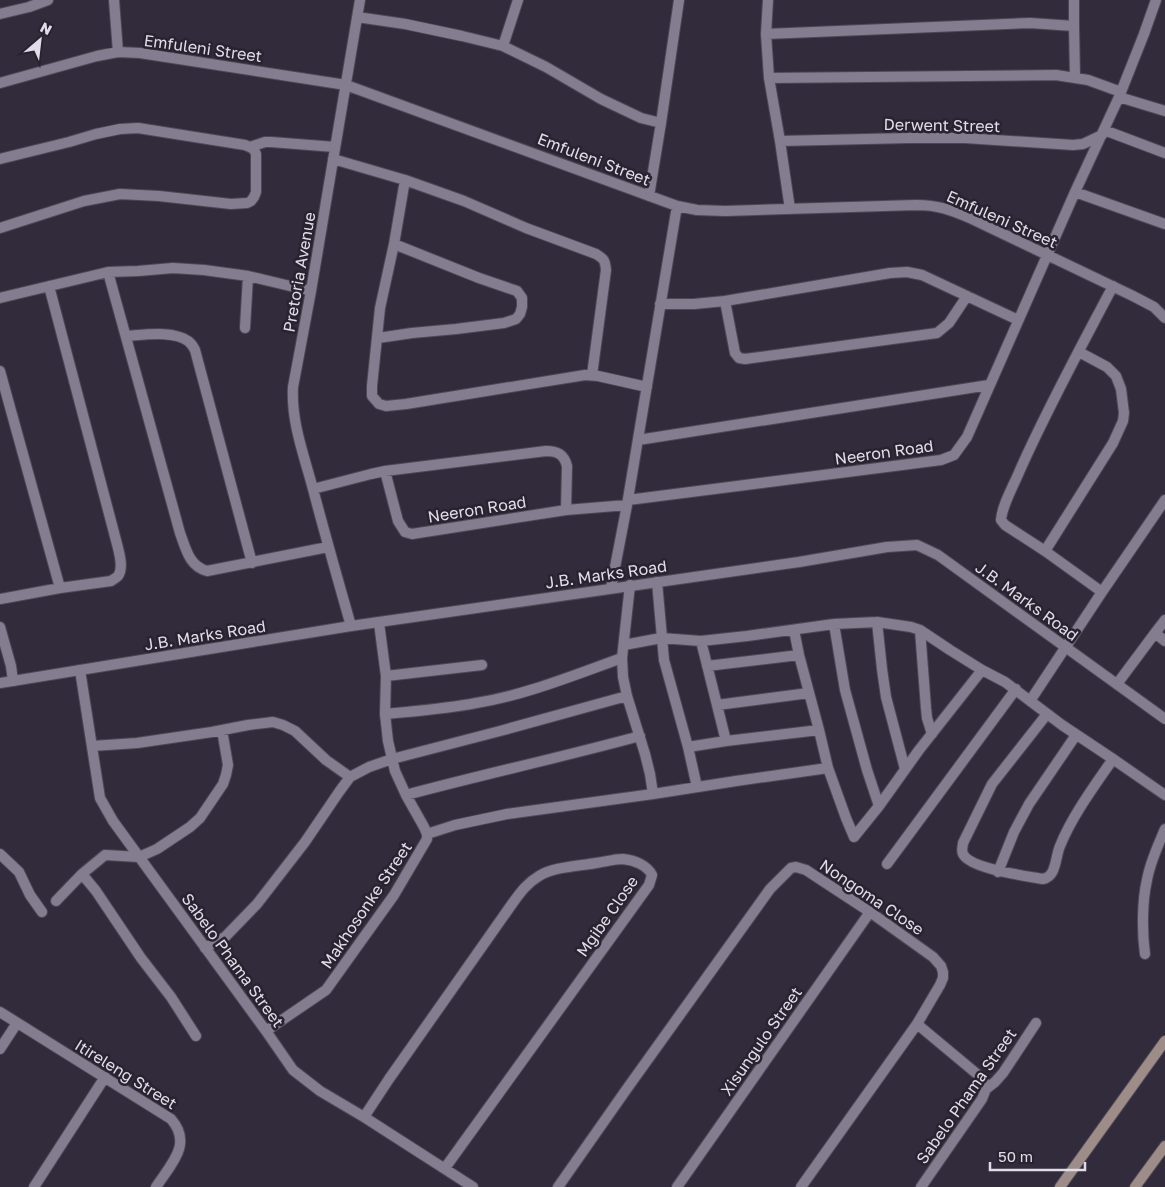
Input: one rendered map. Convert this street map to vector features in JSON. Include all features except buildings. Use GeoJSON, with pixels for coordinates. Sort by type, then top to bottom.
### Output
{"type":"FeatureCollection","features":[{"type":"Feature","properties":{"kind":"main road"},"geometry":{"type":"LineString","coordinates":[[1060,1187],[1165,1042]]}},
{"type":"Feature","properties":{"kind":"main road"},"geometry":{"type":"LineString","coordinates":[[1135,1187],[1165,1146]]}},
{"type":"Feature","properties":{"kind":"street"},"geometry":{"type":"LineString","coordinates":[[0,14],[48,0]]}},
{"type":"Feature","properties":{"kind":"street"},"geometry":{"type":"LineString","coordinates":[[114,0],[118,52]]}},
{"type":"Feature","properties":{"kind":"street","name":"Pretoria Avenue"},"geometry":{"type":"LineString","coordinates":[[351,626],[296,428],[292,401],[360,0]]}},
{"type":"Feature","properties":{"kind":"street"},"geometry":{"type":"LineString","coordinates":[[503,46],[518,0]]}},
{"type":"Feature","properties":{"kind":"street"},"geometry":{"type":"LineString","coordinates":[[649,196],[679,0]]}},
{"type":"Feature","properties":{"kind":"street"},"geometry":{"type":"LineString","coordinates":[[768,0],[766,34],[769,78],[790,209]]}},
{"type":"Feature","properties":{"kind":"street"},"geometry":{"type":"LineString","coordinates":[[1074,0],[1075,77]]}},
{"type":"Feature","properties":{"kind":"street","name":"Neeron Road"},"geometry":{"type":"LineString","coordinates":[[385,471],[398,521],[405,532],[418,534],[566,510],[950,458],[960,448],[967,436],[1120,94],[1156,0]]}},
{"type":"Feature","properties":{"kind":"street"},"geometry":{"type":"LineString","coordinates":[[358,17],[412,26],[503,46],[546,67],[609,103],[641,118],[661,123]]}},
{"type":"Feature","properties":{"kind":"street"},"geometry":{"type":"LineString","coordinates":[[766,34],[1030,23],[1074,26]]}},
{"type":"Feature","properties":{"kind":"street","name":"Emfuleni Street"},"geometry":{"type":"LineString","coordinates":[[0,83],[74,62],[118,52],[140,53],[346,85],[649,196],[697,210],[916,205],[930,205],[953,210],[1113,286],[1154,307],[1165,318]]}},
{"type":"Feature","properties":{"kind":"street"},"geometry":{"type":"LineString","coordinates":[[769,78],[1046,75],[1075,77],[1100,84],[1120,94],[1165,111]]}},
{"type":"Feature","properties":{"kind":"street"},"geometry":{"type":"LineString","coordinates":[[0,159],[96,134],[120,129],[138,128],[250,147],[271,142],[335,147]]}},
{"type":"Feature","properties":{"kind":"street"},"geometry":{"type":"LineString","coordinates":[[1103,132],[1165,152]]}},
{"type":"Feature","properties":{"kind":"street","name":"Derwent Street"},"geometry":{"type":"LineString","coordinates":[[780,141],[965,138],[1073,145],[1083,144],[1103,132]]}},
{"type":"Feature","properties":{"kind":"street"},"geometry":{"type":"LineString","coordinates":[[0,228],[84,201],[120,194],[159,196],[231,204],[247,203],[251,201],[256,192],[256,154],[250,147]]}},
{"type":"Feature","properties":{"kind":"street"},"geometry":{"type":"LineString","coordinates":[[333,159],[405,180],[464,201],[526,228],[604,258],[606,270],[592,375]]}},
{"type":"Feature","properties":{"kind":"street"},"geometry":{"type":"LineString","coordinates":[[405,180],[380,308],[378,338],[374,357],[372,396],[379,404],[386,406],[406,404],[574,376],[592,375],[647,387]]}},
{"type":"Feature","properties":{"kind":"street"},"geometry":{"type":"LineString","coordinates":[[1075,192],[1165,224]]}},
{"type":"Feature","properties":{"kind":"street"},"geometry":{"type":"LineString","coordinates":[[611,588],[628,503],[678,206]]}},
{"type":"Feature","properties":{"kind":"street"},"geometry":{"type":"LineString","coordinates":[[378,338],[412,332],[456,329],[504,322],[516,319],[520,314],[522,306],[522,298],[517,291],[394,244]]}},
{"type":"Feature","properties":{"kind":"street"},"geometry":{"type":"LineString","coordinates":[[0,298],[108,272],[173,268],[248,276],[311,291]]}},
{"type":"Feature","properties":{"kind":"street"},"geometry":{"type":"LineString","coordinates":[[108,272],[180,533],[194,565],[207,571],[328,547]]}},
{"type":"Feature","properties":{"kind":"street"},"geometry":{"type":"LineString","coordinates":[[660,304],[694,304],[725,301],[890,273],[907,272],[922,275],[1018,320]]}},
{"type":"Feature","properties":{"kind":"street"},"geometry":{"type":"LineString","coordinates":[[245,328],[248,276]]}},
{"type":"Feature","properties":{"kind":"street"},"geometry":{"type":"LineString","coordinates":[[0,599],[111,580],[117,578],[119,574],[120,560],[117,544],[49,286]]}},
{"type":"Feature","properties":{"kind":"street"},"geometry":{"type":"LineString","coordinates":[[1102,592],[1046,551],[1005,525],[1001,517],[1033,440],[1113,286]]}},
{"type":"Feature","properties":{"kind":"street"},"geometry":{"type":"LineString","coordinates":[[725,301],[735,353],[739,358],[744,359],[937,333],[949,323],[967,296]]}},
{"type":"Feature","properties":{"kind":"street"},"geometry":{"type":"LineString","coordinates":[[126,336],[170,334],[187,340],[195,350],[252,563]]}},
{"type":"Feature","properties":{"kind":"street"},"geometry":{"type":"LineString","coordinates":[[1046,551],[1113,443],[1124,414],[1122,389],[1116,376],[1107,367],[1079,352]]}},
{"type":"Feature","properties":{"kind":"street"},"geometry":{"type":"LineString","coordinates":[[0,371],[60,588]]}},
{"type":"Feature","properties":{"kind":"street"},"geometry":{"type":"LineString","coordinates":[[638,440],[989,385]]}},
{"type":"Feature","properties":{"kind":"street"},"geometry":{"type":"LineString","coordinates":[[313,489],[385,471],[554,451],[562,455],[566,460],[566,510]]}},
{"type":"Feature","properties":{"kind":"street"},"geometry":{"type":"LineString","coordinates":[[1030,701],[1165,500]]}},
{"type":"Feature","properties":{"kind":"street","name":"J.B. Marks Road"},"geometry":{"type":"LineString","coordinates":[[0,683],[351,626],[799,562],[887,547],[917,545],[938,555],[1165,719]]}},
{"type":"Feature","properties":{"kind":"street"},"geometry":{"type":"LineString","coordinates":[[657,582],[664,660],[688,746],[697,787]]}},
{"type":"Feature","properties":{"kind":"street"},"geometry":{"type":"LineString","coordinates":[[630,586],[622,658],[623,678],[650,774],[653,794]]}},
{"type":"Feature","properties":{"kind":"street"},"geometry":{"type":"LineString","coordinates":[[1117,684],[1165,620]]}},
{"type":"Feature","properties":{"kind":"street"},"geometry":{"type":"LineString","coordinates":[[624,645],[661,638],[701,641],[834,624],[877,622],[911,627],[920,630],[982,670],[1006,682],[1076,735],[1165,795]]}},
{"type":"Feature","properties":{"kind":"street"},"geometry":{"type":"LineString","coordinates":[[877,622],[886,697],[905,769]]}},
{"type":"Feature","properties":{"kind":"street","name":"Makhosonke Street"},"geometry":{"type":"LineString","coordinates":[[266,1031],[326,990],[394,895],[427,840],[427,834],[406,795],[392,758],[386,726],[386,676],[379,623]]}},
{"type":"Feature","properties":{"kind":"street"},"geometry":{"type":"LineString","coordinates":[[834,624],[846,690],[867,770],[879,806]]}},
{"type":"Feature","properties":{"kind":"street"},"geometry":{"type":"LineString","coordinates":[[0,627],[13,681]]}},
{"type":"Feature","properties":{"kind":"street"},"geometry":{"type":"LineString","coordinates":[[794,630],[828,768],[854,836],[982,670]]}},
{"type":"Feature","properties":{"kind":"street"},"geometry":{"type":"LineString","coordinates":[[920,630],[927,718],[932,734]]}},
{"type":"Feature","properties":{"kind":"street"},"geometry":{"type":"LineString","coordinates":[[1155,633],[1165,641]]}},
{"type":"Feature","properties":{"kind":"street"},"geometry":{"type":"LineString","coordinates":[[701,641],[726,741]]}},
{"type":"Feature","properties":{"kind":"street"},"geometry":{"type":"LineString","coordinates":[[707,666],[799,655]]}},
{"type":"Feature","properties":{"kind":"street"},"geometry":{"type":"LineString","coordinates":[[385,714],[477,703],[524,692],[622,658]]}},
{"type":"Feature","properties":{"kind":"street"},"geometry":{"type":"LineString","coordinates":[[386,676],[482,665]]}},
{"type":"Feature","properties":{"kind":"street","name":"Sabelo Phama Street"},"geometry":{"type":"LineString","coordinates":[[80,670],[100,798],[113,821],[293,1070],[320,1091],[474,1187]]}},
{"type":"Feature","properties":{"kind":"street"},"geometry":{"type":"LineString","coordinates":[[887,864],[1016,689]]}},
{"type":"Feature","properties":{"kind":"street"},"geometry":{"type":"LineString","coordinates":[[717,704],[809,693]]}},
{"type":"Feature","properties":{"kind":"street"},"geometry":{"type":"LineString","coordinates":[[205,948],[224,937],[257,904],[300,848],[350,777],[392,758],[627,696]]}},
{"type":"Feature","properties":{"kind":"street"},"geometry":{"type":"LineString","coordinates":[[1047,714],[992,784],[963,843],[963,855],[968,860],[998,872],[1043,879],[1051,875],[1060,846],[1067,832],[1090,792],[1113,759]]}},
{"type":"Feature","properties":{"kind":"street"},"geometry":{"type":"LineString","coordinates":[[92,746],[137,743],[272,722],[295,731],[326,760],[350,777]]}},
{"type":"Feature","properties":{"kind":"street"},"geometry":{"type":"LineString","coordinates":[[56,901],[82,874],[105,855],[139,857],[157,849],[200,818],[223,784],[226,775],[228,765],[222,730]]}},
{"type":"Feature","properties":{"kind":"street"},"geometry":{"type":"LineString","coordinates":[[688,746],[819,730]]}},
{"type":"Feature","properties":{"kind":"street"},"geometry":{"type":"LineString","coordinates":[[998,872],[1014,832],[1029,804],[1076,735]]}},
{"type":"Feature","properties":{"kind":"street"},"geometry":{"type":"LineString","coordinates":[[406,795],[640,736]]}},
{"type":"Feature","properties":{"kind":"street"},"geometry":{"type":"LineString","coordinates":[[427,834],[455,825],[507,814],[828,768]]}},
{"type":"Feature","properties":{"kind":"street"},"geometry":{"type":"LineString","coordinates":[[1145,954],[1144,917],[1146,882],[1155,852],[1165,829]]}},
{"type":"Feature","properties":{"kind":"street"},"geometry":{"type":"LineString","coordinates":[[0,854],[18,872],[30,895],[42,912]]}},
{"type":"Feature","properties":{"kind":"street","name":"Mgibe Close"},"geometry":{"type":"LineString","coordinates":[[364,1117],[512,904],[530,882],[550,871],[613,860],[623,859],[641,864],[652,875],[649,885],[445,1168]]}},
{"type":"Feature","properties":{"kind":"street","name":"Nongoma Close"},"geometry":{"type":"LineString","coordinates":[[558,1187],[770,889],[791,868],[796,867],[806,870],[870,912],[932,957],[941,966],[943,972],[943,978],[917,1024],[801,1187]]}},
{"type":"Feature","properties":{"kind":"street"},"geometry":{"type":"LineString","coordinates":[[82,874],[171,997],[196,1036]]}},
{"type":"Feature","properties":{"kind":"street","name":"Xisungulo Street"},"geometry":{"type":"LineString","coordinates":[[677,1187],[870,912]]}},
{"type":"Feature","properties":{"kind":"street","name":"Itireleng Street"},"geometry":{"type":"LineString","coordinates":[[0,1012],[166,1114],[176,1124],[180,1132],[180,1151],[156,1187]]}},
{"type":"Feature","properties":{"kind":"street","name":"Sabelo Phama Street"},"geometry":{"type":"LineString","coordinates":[[921,1187],[982,1099],[986,1089],[1003,1073],[1036,1022]]}},
{"type":"Feature","properties":{"kind":"street"},"geometry":{"type":"LineString","coordinates":[[0,1049],[17,1023]]}},
{"type":"Feature","properties":{"kind":"street"},"geometry":{"type":"LineString","coordinates":[[917,1024],[977,1074],[984,1082],[986,1089]]}},
{"type":"Feature","properties":{"kind":"street"},"geometry":{"type":"LineString","coordinates":[[34,1187],[105,1077]]}}]}
